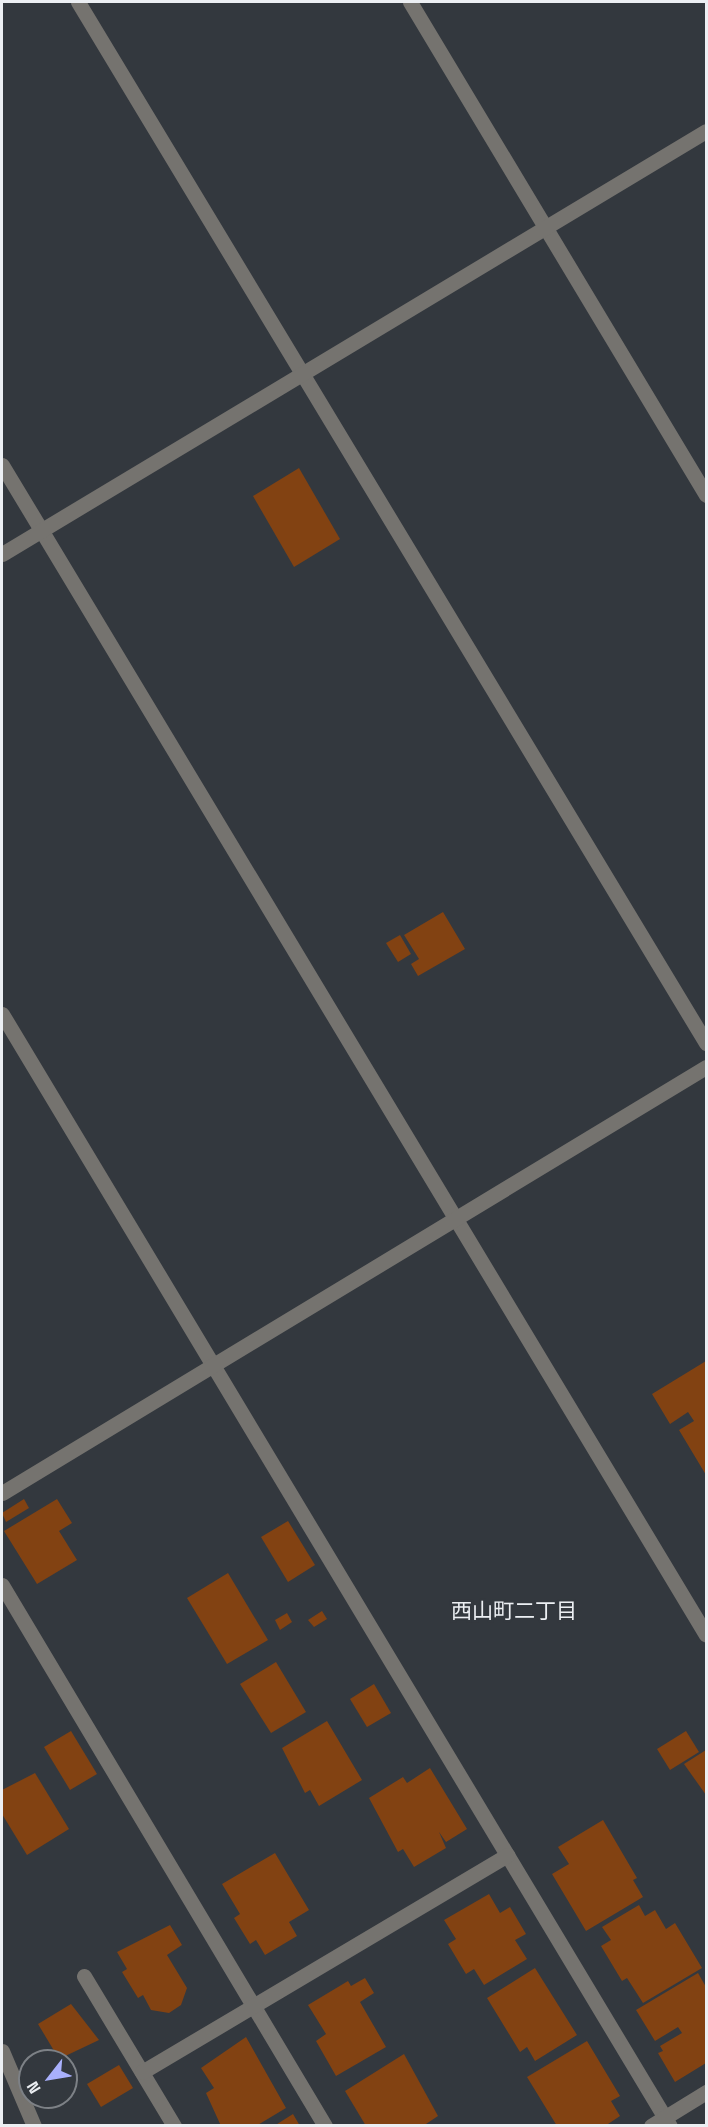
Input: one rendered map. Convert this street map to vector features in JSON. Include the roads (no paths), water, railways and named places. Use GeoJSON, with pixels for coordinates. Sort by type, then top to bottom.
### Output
{"type":"FeatureCollection","features":[{"type":"Feature","properties":{"kind":"street"},"geometry":{"type":"LineString","coordinates":[[78,2],[706,1043]]}},
{"type":"Feature","properties":{"kind":"street"},"geometry":{"type":"LineString","coordinates":[[410,2],[706,495]]}},
{"type":"Feature","properties":{"kind":"street"},"geometry":{"type":"LineString","coordinates":[[2,554],[304,375],[706,131]]}},
{"type":"Feature","properties":{"kind":"street"},"geometry":{"type":"LineString","coordinates":[[2,465],[706,1635]]}},
{"type":"Feature","properties":{"kind":"street"},"geometry":{"type":"LineString","coordinates":[[2,1014],[668,2121]]}},
{"type":"Feature","properties":{"kind":"street"},"geometry":{"type":"LineString","coordinates":[[2,1493],[706,1067]]}},
{"type":"Feature","properties":{"kind":"street"},"geometry":{"type":"LineString","coordinates":[[2,1585],[325,2126]]}},
{"type":"Feature","properties":{"kind":"street"},"geometry":{"type":"LineString","coordinates":[[142,2072],[507,1855]]}},
{"type":"Feature","properties":{"kind":"street"},"geometry":{"type":"LineString","coordinates":[[84,1976],[174,2126]]}},
{"type":"Feature","properties":{"kind":"street"},"geometry":{"type":"LineString","coordinates":[[2,2051],[32,2125]]}},
{"type":"Feature","properties":{"kind":"street"},"geometry":{"type":"LineString","coordinates":[[651,2126],[668,2121],[706,2092]]}},
{"type":"Feature","properties":{"kind":"district","name":"西山町二丁目"},"geometry":{"type":"Point","coordinates":[514,1611]}}]}
